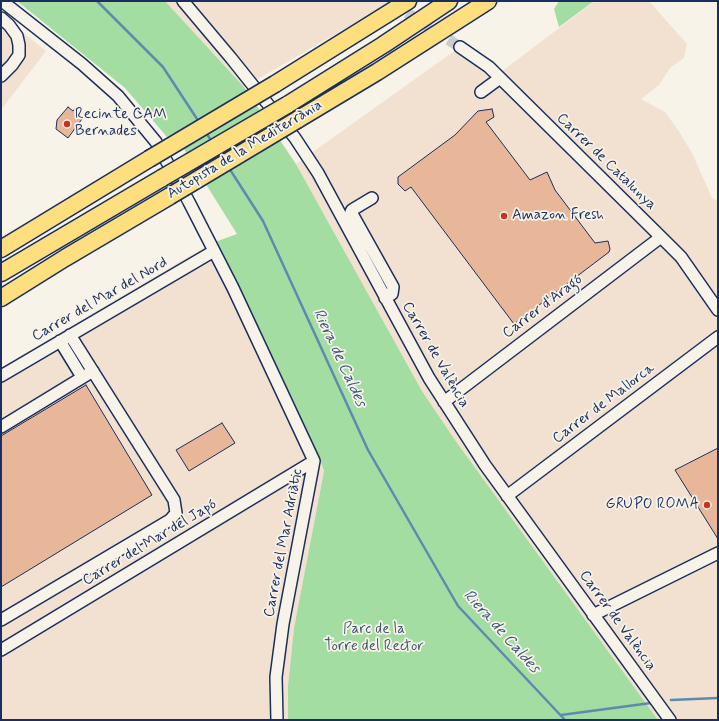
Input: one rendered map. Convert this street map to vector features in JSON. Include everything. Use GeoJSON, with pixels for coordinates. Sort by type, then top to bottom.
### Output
{"type":"FeatureCollection","features":[{"type":"Feature","properties":{"kind":"highway"},"geometry":{"type":"LineString","coordinates":[[1,249],[408,1]]}},
{"type":"Feature","properties":{"kind":"highway","name":"Autopista de la Mediterrània"},"geometry":{"type":"LineString","coordinates":[[1,273],[286,105],[449,1]]}},
{"type":"Feature","properties":{"kind":"highway","name":"Autopista de la Mediterrània"},"geometry":{"type":"LineString","coordinates":[[1,298],[65,258],[395,61],[488,1]]}},
{"type":"Feature","properties":{"kind":"street","name":"Carrer del Mar Adriàtic"},"geometry":{"type":"LineString","coordinates":[[2,1],[82,64],[118,96],[156,142],[236,295],[314,461],[283,624],[276,677],[277,720]]}},
{"type":"Feature","properties":{"kind":"street","name":"Carrer de València"},"geometry":{"type":"LineString","coordinates":[[183,1],[295,138],[318,173],[429,378],[444,402],[507,496],[670,720]]}},
{"type":"Feature","properties":{"kind":"street"},"geometry":{"type":"LineString","coordinates":[[1,18],[9,25],[16,36],[19,56],[1,76]]}},
{"type":"Feature","properties":{"kind":"street","name":"Carrer de Catalunya"},"geometry":{"type":"LineString","coordinates":[[460,47],[476,57],[500,78],[661,237],[681,258],[718,310]]}},
{"type":"Feature","properties":{"kind":"street"},"geometry":{"type":"LineString","coordinates":[[481,92],[500,78]]}},
{"type":"Feature","properties":{"kind":"street"},"geometry":{"type":"LineString","coordinates":[[372,198],[351,212],[393,286],[394,290],[392,294],[385,298]]}},
{"type":"Feature","properties":{"kind":"street","name":"Carrer d'Aragó"},"geometry":{"type":"LineString","coordinates":[[444,402],[661,237]]}},
{"type":"Feature","properties":{"kind":"street","name":"Carrer del Mar del Nord"},"geometry":{"type":"LineString","coordinates":[[1,376],[214,251]]}},
{"type":"Feature","properties":{"kind":"street"},"geometry":{"type":"LineString","coordinates":[[1,620],[170,520],[176,513],[174,500],[70,335]]}},
{"type":"Feature","properties":{"kind":"street","name":"Carrer de Mallorca"},"geometry":{"type":"LineString","coordinates":[[507,496],[718,337]]}},
{"type":"Feature","properties":{"kind":"street"},"geometry":{"type":"LineString","coordinates":[[60,341],[82,378]]}},
{"type":"Feature","properties":{"kind":"street"},"geometry":{"type":"LineString","coordinates":[[1,427],[93,371]]}},
{"type":"Feature","properties":{"kind":"street","name":"Carrer del Mar del Japó"},"geometry":{"type":"LineString","coordinates":[[1,650],[314,461]]}},
{"type":"Feature","properties":{"kind":"street"},"geometry":{"type":"LineString","coordinates":[[594,615],[718,553]]}},
{"type":"Feature","properties":{"kind":"shaded area"},"geometry":{"type":"Polygon","coordinates":[[[165,1],[393,1],[244,87],[165,1]]]}},
{"type":"Feature","properties":{"kind":"shaded area"},"geometry":{"type":"Polygon","coordinates":[[[595,1],[649,1],[687,44],[684,58],[670,68],[659,85],[641,99],[665,112],[692,153],[712,198],[718,201],[718,720],[658,720],[455,440],[422,391],[296,164],[460,47],[497,75],[595,1]]]}},
{"type":"Feature","properties":{"kind":"shaded area"},"geometry":{"type":"Polygon","coordinates":[[[1,15],[46,51],[1,110],[1,15]]]}},
{"type":"Feature","properties":{"kind":"shaded area"},"geometry":{"type":"Polygon","coordinates":[[[215,242],[223,262],[320,459],[324,471],[294,628],[288,686],[288,720],[1,720],[1,368],[215,242]]]}},
{"type":"Feature","properties":{"kind":"green space","name":"Parc de la Torre del Rector"},"geometry":{"type":"Polygon","coordinates":[[[17,1],[165,1],[244,87],[296,164],[422,391],[455,440],[658,720],[288,720],[288,686],[294,628],[324,471],[320,459],[223,262],[215,242],[237,234],[174,133],[167,137],[125,88],[17,1]]]}},
{"type":"Feature","properties":{"kind":"green space"},"geometry":{"type":"Polygon","coordinates":[[[559,1],[594,1],[559,27],[554,9],[559,1]]]}},
{"type":"Feature","properties":{"kind":"building","name":"Recinte CAM Bernades"},"geometry":{"type":"Polygon","coordinates":[[[68,107],[73,111],[76,107],[82,112],[79,117],[82,119],[68,138],[56,129],[57,120],[68,107]]]}},
{"type":"Feature","properties":{"kind":"building","name":"Amazon Fresh"},"geometry":{"type":"Polygon","coordinates":[[[492,109],[494,117],[486,122],[530,180],[547,172],[555,190],[595,243],[608,241],[610,249],[609,252],[514,324],[411,187],[405,191],[398,184],[398,177],[455,135],[478,111],[492,109]]]}},
{"type":"Feature","properties":{"kind":"building"},"geometry":{"type":"Polygon","coordinates":[[[86,385],[152,495],[1,587],[1,436],[86,385]]]}},
{"type":"Feature","properties":{"kind":"building"},"geometry":{"type":"Polygon","coordinates":[[[222,423],[235,443],[189,471],[176,450],[222,423]]]}},
{"type":"Feature","properties":{"kind":"building","name":"GRUPO ROMA"},"geometry":{"type":"Polygon","coordinates":[[[718,448],[718,539],[675,470],[718,448]]]}},
{"type":"Feature","properties":{"kind":"waterway","name":"Riera de Caldes"},"geometry":{"type":"LineString","coordinates":[[97,1],[163,67],[199,122]]}},
{"type":"Feature","properties":{"kind":"waterway","name":"Riera de Caldes"},"geometry":{"type":"LineString","coordinates":[[205,131],[212,142]]}},
{"type":"Feature","properties":{"kind":"waterway","name":"Riera de Caldes"},"geometry":{"type":"LineString","coordinates":[[229,168],[263,221],[368,450],[458,606],[565,720]]}},
{"type":"Feature","properties":{"kind":"waterway"},"geometry":{"type":"LineString","coordinates":[[671,700],[718,698]]}},
{"type":"Feature","properties":{"kind":"waterway"},"geometry":{"type":"LineString","coordinates":[[561,715],[651,703]]}},
{"type":"Feature","properties":{"kind":"tunnel"},"geometry":{"type":"LineString","coordinates":[[393,4],[460,47]]}},
{"type":"Feature","properties":{"kind":"place","name":"Recinte CAM Bernades"},"geometry":{"type":"Point","coordinates":[67,124]}},
{"type":"Feature","properties":{"kind":"place","name":"Amazon Fresh"},"geometry":{"type":"Point","coordinates":[504,216]}},
{"type":"Feature","properties":{"kind":"place","name":"GRUPO ROMA"},"geometry":{"type":"Point","coordinates":[707,505]}}]}
